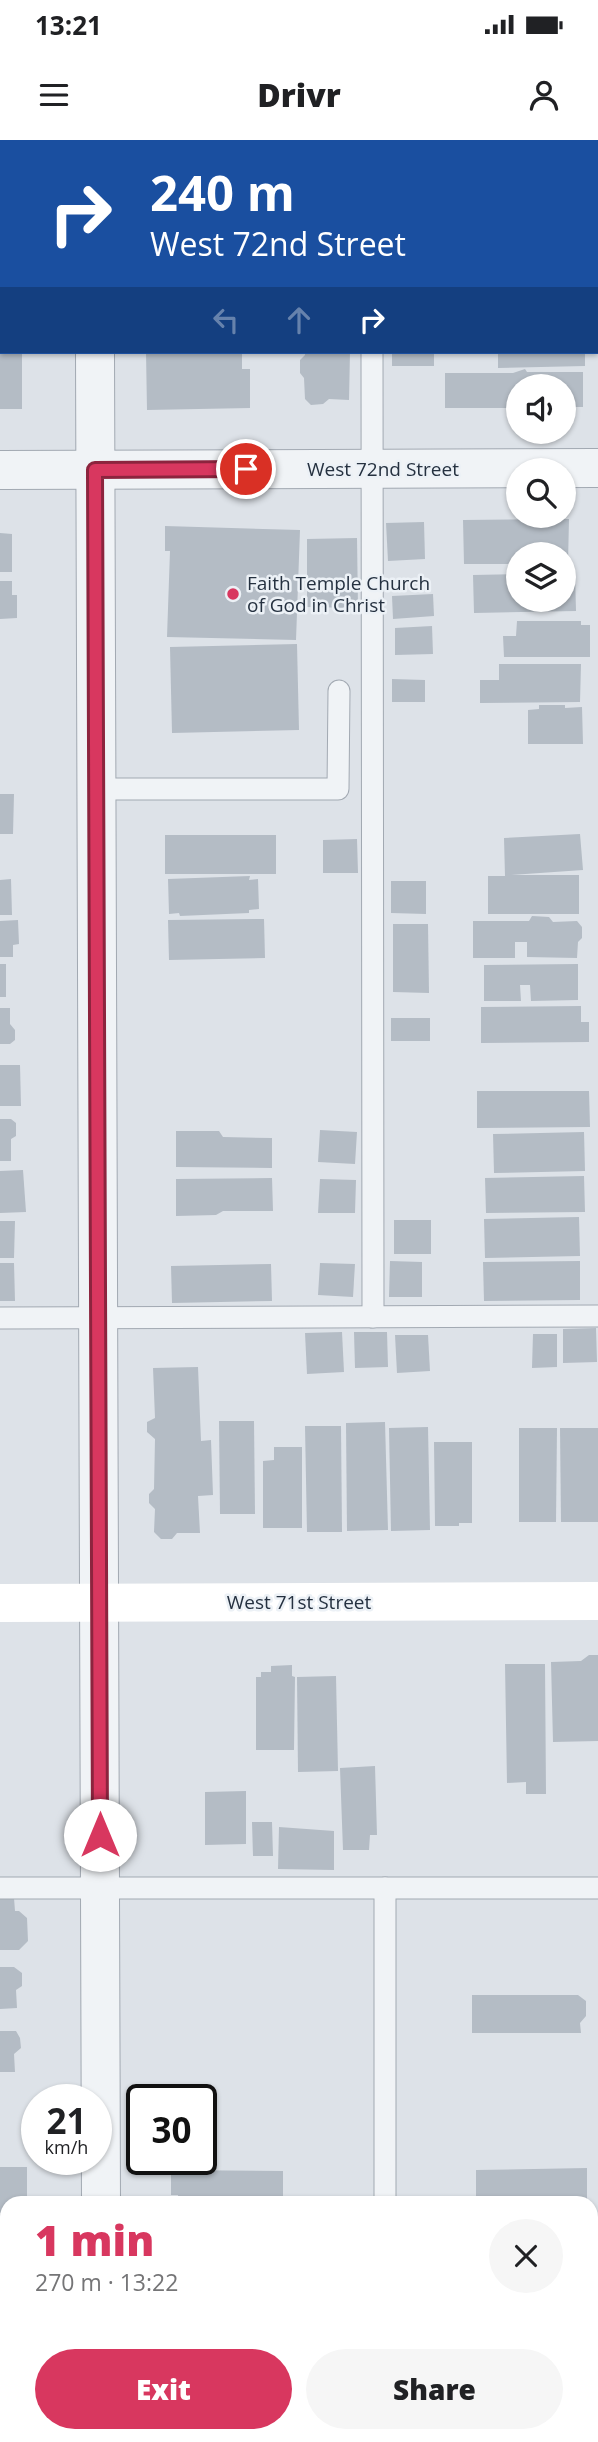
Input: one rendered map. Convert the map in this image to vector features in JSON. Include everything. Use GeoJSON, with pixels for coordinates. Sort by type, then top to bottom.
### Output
{"type":"FeatureCollection","features":[{"type":"Feature","properties":{"kind":"main road","name":"West 71st Street"},"geometry":{"type":"LineString","coordinates":[[0,1603],[598,1601]]}},
{"type":"Feature","properties":{"kind":"street"},"geometry":{"type":"LineString","coordinates":[[94,354],[101,2196]]}},
{"type":"Feature","properties":{"kind":"street","name":"West 72nd Street"},"geometry":{"type":"LineString","coordinates":[[0,470],[598,468]]}},
{"type":"Feature","properties":{"kind":"lane"},"geometry":{"type":"LineString","coordinates":[[372,354],[373,1317]]}},
{"type":"Feature","properties":{"kind":"lane"},"geometry":{"type":"LineString","coordinates":[[96,789],[338,789],[339,691]]}},
{"type":"Feature","properties":{"kind":"lane"},"geometry":{"type":"LineString","coordinates":[[0,1318],[598,1316]]}},
{"type":"Feature","properties":{"kind":"lane"},"geometry":{"type":"LineString","coordinates":[[0,1888],[598,1888]]}},
{"type":"Feature","properties":{"kind":"lane"},"geometry":{"type":"LineString","coordinates":[[385,1888],[385,2196]]}},
{"type":"Feature","properties":{"kind":"building"},"geometry":{"type":"Polygon","coordinates":[[[0,354],[22,354],[22,409],[0,409],[0,354]]]}},
{"type":"Feature","properties":{"kind":"building"},"geometry":{"type":"Polygon","coordinates":[[[146,354],[242,354],[242,369],[250,369],[250,408],[147,410],[146,354]]]}},
{"type":"Feature","properties":{"kind":"building"},"geometry":{"type":"Polygon","coordinates":[[[350,354],[349,400],[329,399],[323,404],[311,405],[305,399],[300,360],[305,355],[350,354]]]}},
{"type":"Feature","properties":{"kind":"building"},"geometry":{"type":"Polygon","coordinates":[[[392,354],[434,354],[434,366],[392,366],[392,354]]]}},
{"type":"Feature","properties":{"kind":"building"},"geometry":{"type":"Polygon","coordinates":[[[498,354],[585,354],[585,366],[498,368],[498,354]]]}},
{"type":"Feature","properties":{"kind":"building"},"geometry":{"type":"Polygon","coordinates":[[[525,369],[527,372],[583,372],[583,407],[576,407],[576,374],[506,374],[506,408],[445,408],[445,373],[513,373],[525,369]]]}},
{"type":"Feature","properties":{"kind":"building"},"geometry":{"type":"Polygon","coordinates":[[[463,520],[506,520],[506,528],[569,528],[568,542],[506,542],[506,564],[464,564],[463,520]]]}},
{"type":"Feature","properties":{"kind":"building"},"geometry":{"type":"Polygon","coordinates":[[[424,522],[425,559],[388,561],[386,523],[424,522]]]}},
{"type":"Feature","properties":{"kind":"building","name":"Faith Temple Church of God in Christ"},"geometry":{"type":"Polygon","coordinates":[[[165,526],[300,530],[296,640],[167,637],[170,551],[165,551],[165,526]]]}},
{"type":"Feature","properties":{"kind":"building"},"geometry":{"type":"Polygon","coordinates":[[[0,533],[12,534],[12,572],[0,572],[0,533]]]}},
{"type":"Feature","properties":{"kind":"building"},"geometry":{"type":"Polygon","coordinates":[[[357,538],[358,608],[307,607],[307,539],[357,538]]]}},
{"type":"Feature","properties":{"kind":"building"},"geometry":{"type":"Polygon","coordinates":[[[506,574],[506,612],[525,612],[474,613],[473,575],[506,574]]]}},
{"type":"Feature","properties":{"kind":"building"},"geometry":{"type":"Polygon","coordinates":[[[0,581],[12,581],[12,595],[17,595],[17,618],[0,619],[0,581]]]}},
{"type":"Feature","properties":{"kind":"building"},"geometry":{"type":"Polygon","coordinates":[[[433,594],[434,616],[393,619],[392,596],[433,594]]]}},
{"type":"Feature","properties":{"kind":"building"},"geometry":{"type":"Polygon","coordinates":[[[517,621],[581,621],[581,625],[590,625],[590,657],[504,657],[503,636],[516,636],[517,621]]]}},
{"type":"Feature","properties":{"kind":"building"},"geometry":{"type":"Polygon","coordinates":[[[432,626],[433,654],[395,655],[395,628],[432,626]]]}},
{"type":"Feature","properties":{"kind":"building"},"geometry":{"type":"Polygon","coordinates":[[[297,644],[299,730],[172,733],[170,647],[297,644]]]}},
{"type":"Feature","properties":{"kind":"building"},"geometry":{"type":"Polygon","coordinates":[[[499,664],[581,664],[580,702],[480,703],[480,680],[499,680],[499,664]]]}},
{"type":"Feature","properties":{"kind":"building"},"geometry":{"type":"Polygon","coordinates":[[[392,679],[425,680],[425,702],[392,702],[392,679]]]}},
{"type":"Feature","properties":{"kind":"building"},"geometry":{"type":"Polygon","coordinates":[[[539,705],[582,707],[583,744],[528,744],[528,710],[539,709],[539,705]]]}},
{"type":"Feature","properties":{"kind":"building"},"geometry":{"type":"Polygon","coordinates":[[[0,794],[14,794],[13,834],[0,834],[0,794]]]}},
{"type":"Feature","properties":{"kind":"building"},"geometry":{"type":"Polygon","coordinates":[[[580,834],[583,870],[511,875],[579,875],[579,914],[488,914],[488,876],[505,876],[504,838],[580,834]]]}},
{"type":"Feature","properties":{"kind":"building"},"geometry":{"type":"Polygon","coordinates":[[[165,835],[276,835],[276,874],[165,874],[165,835]]]}},
{"type":"Feature","properties":{"kind":"building"},"geometry":{"type":"Polygon","coordinates":[[[357,839],[358,873],[323,873],[323,840],[357,839]]]}},
{"type":"Feature","properties":{"kind":"building"},"geometry":{"type":"Polygon","coordinates":[[[250,876],[249,880],[258,879],[259,909],[249,910],[249,913],[180,916],[179,913],[169,914],[168,879],[250,876]]]}},
{"type":"Feature","properties":{"kind":"building"},"geometry":{"type":"Polygon","coordinates":[[[11,879],[12,915],[0,915],[0,880],[11,879]]]}},
{"type":"Feature","properties":{"kind":"building"},"geometry":{"type":"Polygon","coordinates":[[[391,881],[426,881],[426,914],[391,913],[391,881]]]}},
{"type":"Feature","properties":{"kind":"building"},"geometry":{"type":"Polygon","coordinates":[[[532,916],[549,917],[553,922],[577,921],[582,927],[582,938],[578,942],[577,958],[527,957],[527,942],[515,942],[515,958],[473,958],[473,921],[529,921],[532,916]]]}},
{"type":"Feature","properties":{"kind":"building"},"geometry":{"type":"Polygon","coordinates":[[[264,919],[265,958],[169,960],[168,920],[264,919]]]}},
{"type":"Feature","properties":{"kind":"building"},"geometry":{"type":"Polygon","coordinates":[[[18,920],[19,944],[13,945],[13,957],[0,957],[0,921],[18,920]]]}},
{"type":"Feature","properties":{"kind":"building"},"geometry":{"type":"Polygon","coordinates":[[[393,924],[428,924],[429,993],[393,992],[393,924]]]}},
{"type":"Feature","properties":{"kind":"building"},"geometry":{"type":"Polygon","coordinates":[[[0,964],[6,964],[6,997],[0,997],[0,964]]]}},
{"type":"Feature","properties":{"kind":"building"},"geometry":{"type":"Polygon","coordinates":[[[578,964],[578,1000],[531,1001],[530,985],[520,985],[521,1001],[484,1001],[484,965],[578,964]]]}},
{"type":"Feature","properties":{"kind":"building"},"geometry":{"type":"Polygon","coordinates":[[[581,1006],[581,1022],[589,1022],[589,1042],[481,1043],[481,1007],[581,1006]]]}},
{"type":"Feature","properties":{"kind":"building"},"geometry":{"type":"Polygon","coordinates":[[[0,1008],[10,1008],[10,1024],[15,1030],[15,1040],[10,1044],[0,1044],[0,1008]]]}},
{"type":"Feature","properties":{"kind":"building"},"geometry":{"type":"Polygon","coordinates":[[[391,1018],[430,1018],[430,1041],[391,1041],[391,1018]]]}},
{"type":"Feature","properties":{"kind":"building"},"geometry":{"type":"Polygon","coordinates":[[[0,1065],[20,1065],[21,1106],[0,1106],[0,1065]]]}},
{"type":"Feature","properties":{"kind":"building"},"geometry":{"type":"Polygon","coordinates":[[[477,1091],[589,1091],[590,1127],[477,1128],[477,1091]]]}},
{"type":"Feature","properties":{"kind":"building"},"geometry":{"type":"Polygon","coordinates":[[[0,1119],[11,1119],[16,1123],[16,1136],[11,1139],[11,1161],[0,1161],[0,1119]]]}},
{"type":"Feature","properties":{"kind":"building"},"geometry":{"type":"Polygon","coordinates":[[[320,1130],[357,1132],[355,1164],[318,1162],[320,1130]]]}},
{"type":"Feature","properties":{"kind":"building"},"geometry":{"type":"Polygon","coordinates":[[[176,1131],[219,1131],[223,1137],[272,1138],[272,1168],[176,1167],[176,1131]]]}},
{"type":"Feature","properties":{"kind":"building"},"geometry":{"type":"Polygon","coordinates":[[[584,1132],[585,1171],[494,1173],[493,1134],[584,1132]]]}},
{"type":"Feature","properties":{"kind":"building"},"geometry":{"type":"Polygon","coordinates":[[[23,1170],[26,1212],[0,1213],[0,1171],[23,1170]]]}},
{"type":"Feature","properties":{"kind":"building"},"geometry":{"type":"Polygon","coordinates":[[[584,1176],[585,1212],[486,1213],[485,1178],[584,1176]]]}},
{"type":"Feature","properties":{"kind":"building"},"geometry":{"type":"Polygon","coordinates":[[[272,1178],[273,1211],[223,1211],[216,1215],[176,1216],[176,1179],[272,1178]]]}},
{"type":"Feature","properties":{"kind":"building"},"geometry":{"type":"Polygon","coordinates":[[[320,1179],[356,1180],[355,1213],[318,1213],[320,1179]]]}},
{"type":"Feature","properties":{"kind":"building"},"geometry":{"type":"Polygon","coordinates":[[[579,1217],[580,1256],[485,1258],[484,1219],[579,1217]]]}},
{"type":"Feature","properties":{"kind":"building"},"geometry":{"type":"Polygon","coordinates":[[[394,1220],[431,1220],[431,1254],[394,1254],[394,1220]]]}},
{"type":"Feature","properties":{"kind":"building"},"geometry":{"type":"Polygon","coordinates":[[[0,1221],[15,1221],[14,1258],[0,1258],[0,1221]]]}},
{"type":"Feature","properties":{"kind":"building"},"geometry":{"type":"Polygon","coordinates":[[[390,1261],[422,1262],[422,1297],[389,1297],[390,1261]]]}},
{"type":"Feature","properties":{"kind":"building"},"geometry":{"type":"Polygon","coordinates":[[[580,1261],[580,1300],[484,1301],[483,1262],[580,1261]]]}},
{"type":"Feature","properties":{"kind":"building"},"geometry":{"type":"Polygon","coordinates":[[[0,1263],[14,1263],[15,1301],[0,1301],[0,1263]]]}},
{"type":"Feature","properties":{"kind":"building"},"geometry":{"type":"Polygon","coordinates":[[[320,1263],[355,1264],[353,1297],[318,1295],[320,1263]]]}},
{"type":"Feature","properties":{"kind":"building"},"geometry":{"type":"Polygon","coordinates":[[[271,1264],[272,1301],[172,1303],[171,1266],[271,1264]]]}},
{"type":"Feature","properties":{"kind":"building"},"geometry":{"type":"Polygon","coordinates":[[[596,1328],[597,1362],[563,1363],[563,1329],[596,1328]]]}},
{"type":"Feature","properties":{"kind":"building"},"geometry":{"type":"Polygon","coordinates":[[[342,1332],[344,1372],[307,1374],[305,1333],[342,1332]]]}},
{"type":"Feature","properties":{"kind":"building"},"geometry":{"type":"Polygon","coordinates":[[[354,1332],[387,1332],[388,1367],[355,1368],[354,1332]]]}},
{"type":"Feature","properties":{"kind":"building"},"geometry":{"type":"Polygon","coordinates":[[[533,1334],[557,1334],[557,1367],[532,1368],[533,1334]]]}},
{"type":"Feature","properties":{"kind":"building"},"geometry":{"type":"Polygon","coordinates":[[[395,1335],[428,1335],[430,1371],[397,1373],[395,1335]]]}},
{"type":"Feature","properties":{"kind":"building"},"geometry":{"type":"Polygon","coordinates":[[[198,1367],[201,1441],[211,1440],[213,1495],[198,1496],[200,1533],[177,1533],[172,1539],[161,1539],[154,1532],[155,1509],[149,1503],[149,1494],[154,1489],[155,1439],[147,1432],[147,1422],[155,1418],[153,1368],[198,1367]]]}},
{"type":"Feature","properties":{"kind":"building"},"geometry":{"type":"Polygon","coordinates":[[[219,1421],[254,1421],[255,1514],[220,1514],[219,1421]]]}},
{"type":"Feature","properties":{"kind":"building"},"geometry":{"type":"Polygon","coordinates":[[[385,1422],[388,1530],[347,1531],[346,1423],[385,1422]]]}},
{"type":"Feature","properties":{"kind":"building"},"geometry":{"type":"Polygon","coordinates":[[[305,1426],[341,1426],[342,1532],[307,1532],[305,1426]]]}},
{"type":"Feature","properties":{"kind":"building"},"geometry":{"type":"Polygon","coordinates":[[[428,1427],[430,1530],[391,1531],[389,1428],[428,1427]]]}},
{"type":"Feature","properties":{"kind":"building"},"geometry":{"type":"Polygon","coordinates":[[[519,1428],[557,1428],[556,1522],[519,1522],[519,1428]]]}},
{"type":"Feature","properties":{"kind":"building"},"geometry":{"type":"Polygon","coordinates":[[[560,1428],[598,1428],[598,1522],[561,1522],[560,1428]]]}},
{"type":"Feature","properties":{"kind":"building"},"geometry":{"type":"Polygon","coordinates":[[[434,1442],[472,1442],[472,1523],[435,1526],[434,1442]]]}},
{"type":"Feature","properties":{"kind":"building"},"geometry":{"type":"Polygon","coordinates":[[[274,1447],[302,1447],[302,1528],[263,1528],[263,1461],[274,1460],[274,1447]]]}},
{"type":"Feature","properties":{"kind":"building"},"geometry":{"type":"Polygon","coordinates":[[[589,1655],[598,1655],[598,1741],[553,1742],[551,1662],[581,1661],[589,1655]]]}},
{"type":"Feature","properties":{"kind":"building"},"geometry":{"type":"Polygon","coordinates":[[[505,1664],[545,1664],[546,1794],[526,1794],[526,1782],[507,1783],[505,1664]]]}},
{"type":"Feature","properties":{"kind":"building"},"geometry":{"type":"Polygon","coordinates":[[[292,1665],[292,1676],[295,1677],[294,1750],[256,1750],[256,1677],[261,1677],[261,1672],[271,1672],[271,1666],[292,1665]]]}},
{"type":"Feature","properties":{"kind":"building"},"geometry":{"type":"Polygon","coordinates":[[[336,1676],[338,1771],[298,1772],[297,1677],[336,1676]]]}},
{"type":"Feature","properties":{"kind":"building"},"geometry":{"type":"Polygon","coordinates":[[[375,1766],[377,1835],[370,1835],[369,1850],[343,1850],[340,1768],[375,1766]]]}},
{"type":"Feature","properties":{"kind":"building"},"geometry":{"type":"Polygon","coordinates":[[[246,1791],[246,1844],[205,1845],[205,1792],[246,1791]]]}},
{"type":"Feature","properties":{"kind":"building"},"geometry":{"type":"Polygon","coordinates":[[[252,1822],[272,1822],[273,1856],[253,1856],[252,1822]]]}},
{"type":"Feature","properties":{"kind":"building"},"geometry":{"type":"Polygon","coordinates":[[[279,1827],[334,1831],[334,1870],[278,1869],[279,1827]]]}},
{"type":"Feature","properties":{"kind":"building"},"geometry":{"type":"Polygon","coordinates":[[[0,1898],[14,1898],[15,1911],[27,1918],[28,1941],[19,1950],[0,1950],[0,1898]]]}},
{"type":"Feature","properties":{"kind":"building"},"geometry":{"type":"Polygon","coordinates":[[[0,1967],[14,1967],[22,1973],[22,1986],[16,1990],[17,2008],[0,2009],[0,1967]]]}},
{"type":"Feature","properties":{"kind":"building"},"geometry":{"type":"Polygon","coordinates":[[[472,1995],[578,1995],[586,2001],[586,2016],[580,2023],[581,2033],[472,2033],[472,1995]]]}},
{"type":"Feature","properties":{"kind":"building"},"geometry":{"type":"Polygon","coordinates":[[[0,2031],[16,2031],[20,2038],[21,2048],[14,2054],[15,2072],[0,2072],[0,2031]]]}},
{"type":"Feature","properties":{"kind":"building"},"geometry":{"type":"Polygon","coordinates":[[[0,2167],[21,2167],[21,2175],[27,2175],[27,2196],[0,2196],[0,2167]]]}},
{"type":"Feature","properties":{"kind":"building"},"geometry":{"type":"Polygon","coordinates":[[[587,2168],[587,2196],[476,2196],[476,2170],[587,2168]]]}},
{"type":"Feature","properties":{"kind":"building"},"geometry":{"type":"Polygon","coordinates":[[[217,2170],[283,2171],[283,2196],[171,2195],[171,2175],[217,2175],[217,2170]]]}},
{"type":"Feature","properties":{"kind":"place","name":"Faith Temple Church of God in Christ"},"geometry":{"type":"Point","coordinates":[233,594]}},
{"type":"Feature","properties":{"kind":"route"},"geometry":{"type":"LineString","coordinates":[[100,1835],[95,470],[246,469]]}}]}
